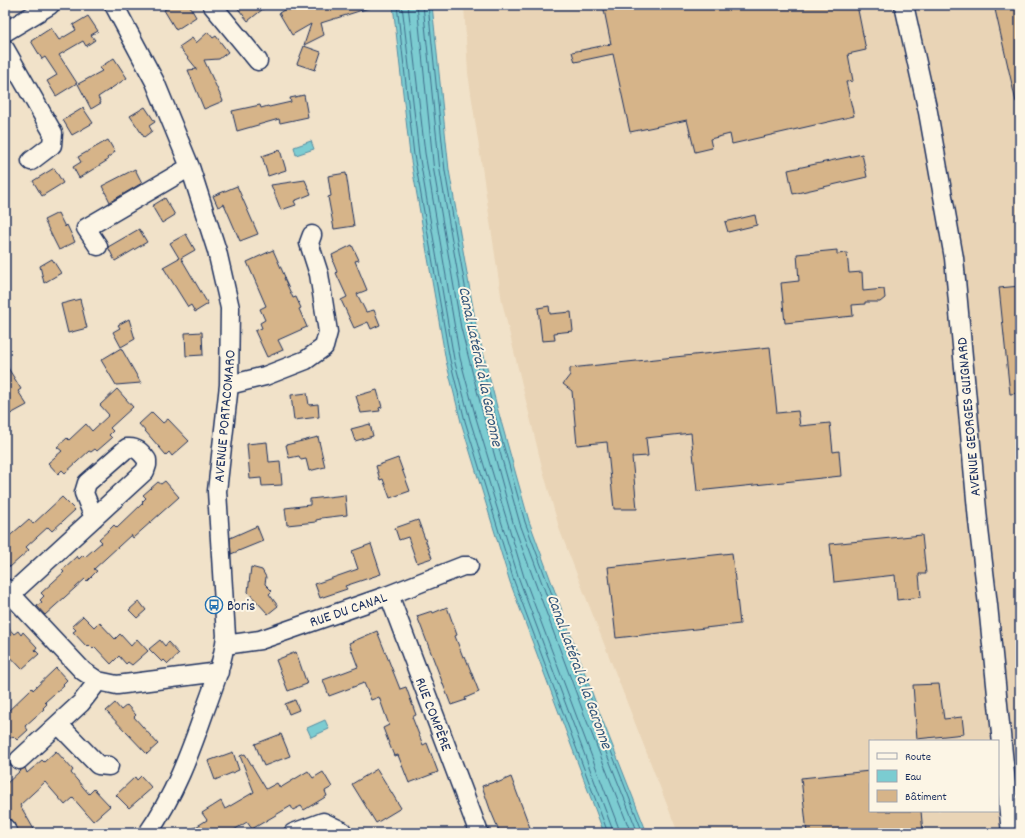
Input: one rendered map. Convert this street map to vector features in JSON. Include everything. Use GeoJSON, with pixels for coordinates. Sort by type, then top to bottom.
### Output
{"type":"FeatureCollection","features":[{"type":"Feature","properties":{"kind":"street"},"geometry":{"type":"LineString","coordinates":[[5,32],[50,5]]}},
{"type":"Feature","properties":{"kind":"street","name":"AVENUE PORTACOMARO"},"geometry":{"type":"LineString","coordinates":[[114,5],[155,82],[190,167],[217,250],[230,308],[229,385],[218,491],[226,636],[225,645],[219,672],[188,758],[157,820],[148,833]]}},
{"type":"Feature","properties":{"kind":"street"},"geometry":{"type":"LineString","coordinates":[[212,5],[258,61]]}},
{"type":"Feature","properties":{"kind":"street","name":"AVENUE GEORGES GUIGNARD"},"geometry":{"type":"LineString","coordinates":[[904,5],[928,112],[954,258],[978,521],[988,605],[1010,833]]}},
{"type":"Feature","properties":{"kind":"street"},"geometry":{"type":"LineString","coordinates":[[5,50],[52,134],[52,145],[31,161]]}},
{"type":"Feature","properties":{"kind":"street"},"geometry":{"type":"LineString","coordinates":[[98,246],[86,228],[190,167]]}},
{"type":"Feature","properties":{"kind":"street"},"geometry":{"type":"LineString","coordinates":[[229,385],[265,376],[306,360],[324,347],[328,332],[319,274],[309,243],[312,235]]}},
{"type":"Feature","properties":{"kind":"street"},"geometry":{"type":"LineString","coordinates":[[94,518],[8,591],[83,671],[98,681],[117,685],[219,672]]}},
{"type":"Feature","properties":{"kind":"street","name":"RUE DU CANAL"},"geometry":{"type":"LineString","coordinates":[[225,645],[260,640],[389,595],[463,566],[469,566]]}},
{"type":"Feature","properties":{"kind":"street","name":"RUE COMPÈRE"},"geometry":{"type":"LineString","coordinates":[[389,595],[479,833]]}},
{"type":"Feature","properties":{"kind":"street"},"geometry":{"type":"LineString","coordinates":[[19,760],[81,703],[98,681]]}},
{"type":"Feature","properties":{"kind":"street"},"geometry":{"type":"LineString","coordinates":[[59,724],[98,765],[110,766]]}},
{"type":"Feature","properties":{"kind":"street"},"geometry":{"type":"LineString","coordinates":[[293,833],[323,822],[342,831]]}},
{"type":"Feature","properties":{"kind":"street"},"geometry":{"type":"LineString","coordinates":[[5,828],[8,833]]}},
{"type":"Feature","properties":{"kind":"shaded area"},"geometry":{"type":"Polygon","coordinates":[[[464,5],[1020,5],[1020,833],[678,833],[560,531],[542,467],[502,302],[468,73],[464,5]]]}},
{"type":"Feature","properties":{"kind":"water","name":"Canal Latéral à la Garonne"},"geometry":{"type":"Polygon","coordinates":[[[393,5],[432,5],[449,170],[476,325],[497,407],[529,521],[598,709],[647,833],[604,833],[510,582],[461,422],[446,361],[410,155],[393,5]]]}},
{"type":"Feature","properties":{"kind":"water"},"geometry":{"type":"Polygon","coordinates":[[[311,141],[314,149],[296,155],[294,147],[311,141]]]}},
{"type":"Feature","properties":{"kind":"water"},"geometry":{"type":"Polygon","coordinates":[[[325,720],[329,729],[311,737],[307,728],[325,720]]]}},
{"type":"Feature","properties":{"kind":"building"},"geometry":{"type":"Polygon","coordinates":[[[173,5],[189,5],[196,17],[176,30],[164,10],[173,5]]]}},
{"type":"Feature","properties":{"kind":"building"},"geometry":{"type":"Polygon","coordinates":[[[235,5],[268,5],[248,21],[235,5]]]}},
{"type":"Feature","properties":{"kind":"building"},"geometry":{"type":"Polygon","coordinates":[[[292,5],[300,5],[303,10],[319,5],[371,5],[372,7],[321,23],[324,35],[304,45],[311,24],[292,35],[279,13],[292,5]]]}},
{"type":"Feature","properties":{"kind":"building"},"geometry":{"type":"Polygon","coordinates":[[[603,5],[857,5],[866,50],[848,54],[853,81],[846,82],[854,116],[732,144],[730,134],[710,139],[712,148],[695,152],[687,120],[630,132],[613,54],[575,62],[572,52],[611,44],[603,5]]]}},
{"type":"Feature","properties":{"kind":"building"},"geometry":{"type":"Polygon","coordinates":[[[994,5],[1020,5],[1020,101],[1016,102],[994,5]]]}},
{"type":"Feature","properties":{"kind":"building"},"geometry":{"type":"Polygon","coordinates":[[[88,16],[98,31],[91,35],[95,40],[86,46],[83,41],[59,55],[77,83],[56,96],[47,81],[57,75],[45,57],[42,59],[31,41],[51,28],[59,40],[76,30],[73,25],[88,16]]]}},
{"type":"Feature","properties":{"kind":"building"},"geometry":{"type":"Polygon","coordinates":[[[208,32],[213,38],[216,36],[228,52],[219,59],[204,60],[223,101],[204,109],[188,70],[197,69],[179,47],[192,38],[196,43],[208,32]]]}},
{"type":"Feature","properties":{"kind":"building"},"geometry":{"type":"Polygon","coordinates":[[[304,46],[321,52],[315,70],[297,64],[304,46]]]}},
{"type":"Feature","properties":{"kind":"building"},"geometry":{"type":"Polygon","coordinates":[[[114,58],[127,78],[98,97],[101,103],[91,109],[78,84],[102,71],[99,68],[114,58]]]}},
{"type":"Feature","properties":{"kind":"building"},"geometry":{"type":"Polygon","coordinates":[[[304,95],[308,117],[280,123],[279,119],[237,131],[232,111],[260,105],[261,108],[269,107],[291,102],[290,98],[304,95]]]}},
{"type":"Feature","properties":{"kind":"building"},"geometry":{"type":"Polygon","coordinates":[[[145,107],[155,122],[149,126],[152,131],[144,137],[130,116],[145,107]]]}},
{"type":"Feature","properties":{"kind":"building"},"geometry":{"type":"Polygon","coordinates":[[[83,108],[93,123],[72,135],[63,120],[83,108]]]}},
{"type":"Feature","properties":{"kind":"building"},"geometry":{"type":"Polygon","coordinates":[[[108,140],[115,152],[107,158],[108,160],[79,178],[73,167],[81,162],[78,157],[108,140]]]}},
{"type":"Feature","properties":{"kind":"building"},"geometry":{"type":"Polygon","coordinates":[[[280,150],[286,170],[268,176],[262,156],[280,150]]]}},
{"type":"Feature","properties":{"kind":"building"},"geometry":{"type":"Polygon","coordinates":[[[862,154],[867,177],[793,194],[788,170],[862,154]]]}},
{"type":"Feature","properties":{"kind":"building"},"geometry":{"type":"Polygon","coordinates":[[[54,168],[63,183],[42,196],[33,181],[54,168]]]}},
{"type":"Feature","properties":{"kind":"building"},"geometry":{"type":"Polygon","coordinates":[[[135,169],[142,183],[110,202],[102,186],[135,169]]]}},
{"type":"Feature","properties":{"kind":"building"},"geometry":{"type":"Polygon","coordinates":[[[346,173],[354,226],[334,229],[328,197],[331,196],[328,176],[346,173]]]}},
{"type":"Feature","properties":{"kind":"building"},"geometry":{"type":"Polygon","coordinates":[[[305,180],[311,194],[294,201],[296,205],[281,210],[271,185],[305,180]]]}},
{"type":"Feature","properties":{"kind":"building"},"geometry":{"type":"Polygon","coordinates":[[[237,186],[258,234],[240,241],[224,204],[218,207],[213,196],[237,186]]]}},
{"type":"Feature","properties":{"kind":"building"},"geometry":{"type":"Polygon","coordinates":[[[165,198],[175,215],[162,223],[152,206],[165,198]]]}},
{"type":"Feature","properties":{"kind":"building"},"geometry":{"type":"Polygon","coordinates":[[[58,213],[65,227],[67,225],[75,242],[59,250],[44,220],[58,213]]]}},
{"type":"Feature","properties":{"kind":"building"},"geometry":{"type":"Polygon","coordinates":[[[755,215],[757,225],[728,232],[725,222],[755,215]]]}},
{"type":"Feature","properties":{"kind":"building"},"geometry":{"type":"Polygon","coordinates":[[[139,229],[147,242],[115,261],[108,247],[139,229]]]}},
{"type":"Feature","properties":{"kind":"building"},"geometry":{"type":"Polygon","coordinates":[[[186,234],[195,250],[181,258],[208,304],[195,312],[191,305],[188,307],[163,267],[179,258],[170,243],[186,234]]]}},
{"type":"Feature","properties":{"kind":"building"},"geometry":{"type":"Polygon","coordinates":[[[352,245],[359,260],[355,261],[367,290],[357,294],[366,312],[374,310],[380,325],[371,329],[368,322],[354,328],[341,300],[347,297],[336,273],[332,255],[352,245]]]}},
{"type":"Feature","properties":{"kind":"building"},"geometry":{"type":"Polygon","coordinates":[[[273,250],[293,298],[296,297],[301,308],[299,309],[307,327],[278,340],[283,350],[267,357],[255,331],[262,328],[260,323],[265,320],[260,309],[266,306],[247,262],[273,250]]]}},
{"type":"Feature","properties":{"kind":"building"},"geometry":{"type":"Polygon","coordinates":[[[837,250],[837,254],[847,253],[849,273],[862,272],[863,291],[884,289],[885,298],[880,302],[865,302],[865,304],[852,305],[853,316],[785,323],[781,283],[799,281],[797,254],[837,250]]]}},
{"type":"Feature","properties":{"kind":"building"},"geometry":{"type":"Polygon","coordinates":[[[52,259],[61,273],[44,283],[40,266],[52,259]]]}},
{"type":"Feature","properties":{"kind":"building"},"geometry":{"type":"Polygon","coordinates":[[[1020,286],[1020,393],[1010,394],[999,288],[1020,286]]]}},
{"type":"Feature","properties":{"kind":"building"},"geometry":{"type":"Polygon","coordinates":[[[80,299],[87,328],[68,333],[61,304],[80,299]]]}},
{"type":"Feature","properties":{"kind":"building"},"geometry":{"type":"Polygon","coordinates":[[[549,306],[550,314],[571,312],[573,331],[554,333],[555,340],[542,341],[538,308],[549,306]]]}},
{"type":"Feature","properties":{"kind":"building"},"geometry":{"type":"Polygon","coordinates":[[[129,319],[135,339],[121,347],[113,332],[120,328],[118,325],[129,319]]]}},
{"type":"Feature","properties":{"kind":"building"},"geometry":{"type":"Polygon","coordinates":[[[202,332],[203,355],[186,356],[185,333],[202,332]]]}},
{"type":"Feature","properties":{"kind":"building"},"geometry":{"type":"Polygon","coordinates":[[[770,347],[777,413],[798,411],[800,426],[830,423],[833,452],[839,451],[841,476],[697,491],[691,433],[646,438],[648,456],[632,457],[637,509],[614,509],[607,442],[577,445],[572,391],[563,384],[570,375],[570,368],[770,347]]]}},
{"type":"Feature","properties":{"kind":"building"},"geometry":{"type":"Polygon","coordinates":[[[121,348],[141,383],[116,385],[101,360],[121,348]]]}},
{"type":"Feature","properties":{"kind":"building"},"geometry":{"type":"Polygon","coordinates":[[[5,363],[21,389],[18,391],[27,405],[5,417],[5,363]]]}},
{"type":"Feature","properties":{"kind":"building"},"geometry":{"type":"Polygon","coordinates":[[[117,389],[133,407],[110,428],[113,431],[109,435],[112,438],[97,451],[95,449],[91,452],[89,451],[65,473],[62,470],[58,474],[48,463],[62,451],[57,447],[67,438],[69,440],[86,424],[92,431],[109,415],[100,405],[117,389]]]}},
{"type":"Feature","properties":{"kind":"building"},"geometry":{"type":"Polygon","coordinates":[[[377,390],[382,407],[379,408],[380,411],[361,413],[356,396],[377,390]]]}},
{"type":"Feature","properties":{"kind":"building"},"geometry":{"type":"Polygon","coordinates":[[[307,393],[309,405],[318,404],[319,417],[294,420],[291,395],[307,393]]]}},
{"type":"Feature","properties":{"kind":"building"},"geometry":{"type":"Polygon","coordinates":[[[152,412],[163,423],[168,419],[189,441],[172,456],[169,452],[166,455],[139,424],[152,412]]]}},
{"type":"Feature","properties":{"kind":"building"},"geometry":{"type":"Polygon","coordinates":[[[370,424],[373,436],[355,441],[351,429],[370,424]]]}},
{"type":"Feature","properties":{"kind":"building"},"geometry":{"type":"Polygon","coordinates":[[[318,437],[325,467],[309,471],[306,459],[301,460],[299,456],[289,458],[286,445],[318,437]]]}},
{"type":"Feature","properties":{"kind":"building"},"geometry":{"type":"Polygon","coordinates":[[[267,442],[269,462],[280,461],[282,485],[262,486],[261,478],[250,479],[247,444],[267,442]]]}},
{"type":"Feature","properties":{"kind":"building"},"geometry":{"type":"Polygon","coordinates":[[[398,458],[410,491],[390,498],[383,479],[380,480],[376,466],[398,458]]]}},
{"type":"Feature","properties":{"kind":"building"},"geometry":{"type":"Polygon","coordinates":[[[165,481],[179,497],[133,538],[131,535],[94,569],[97,571],[87,581],[85,579],[45,615],[37,606],[42,602],[40,600],[44,596],[41,593],[64,572],[62,570],[77,556],[79,559],[83,555],[85,557],[102,542],[99,539],[114,525],[117,528],[143,503],[142,502],[146,498],[143,495],[158,482],[161,484],[165,481]]]}},
{"type":"Feature","properties":{"kind":"building"},"geometry":{"type":"Polygon","coordinates":[[[345,495],[347,515],[321,518],[316,520],[316,522],[287,525],[285,508],[310,505],[310,499],[345,495]]]}},
{"type":"Feature","properties":{"kind":"building"},"geometry":{"type":"Polygon","coordinates":[[[62,497],[75,510],[52,531],[48,527],[26,547],[29,550],[10,567],[5,562],[5,540],[29,519],[33,524],[62,497]]]}},
{"type":"Feature","properties":{"kind":"building"},"geometry":{"type":"Polygon","coordinates":[[[418,520],[432,558],[417,563],[408,537],[399,540],[395,528],[418,520]]]}},
{"type":"Feature","properties":{"kind":"building"},"geometry":{"type":"Polygon","coordinates":[[[257,526],[263,541],[231,554],[230,538],[257,526]]]}},
{"type":"Feature","properties":{"kind":"building"},"geometry":{"type":"Polygon","coordinates":[[[922,535],[926,574],[919,574],[921,597],[897,600],[895,575],[834,582],[830,544],[922,535]]]}},
{"type":"Feature","properties":{"kind":"building"},"geometry":{"type":"Polygon","coordinates":[[[371,544],[381,574],[345,586],[347,589],[320,598],[315,584],[358,569],[352,551],[371,544]]]}},
{"type":"Feature","properties":{"kind":"building"},"geometry":{"type":"Polygon","coordinates":[[[732,553],[740,624],[616,638],[608,567],[732,553]]]}},
{"type":"Feature","properties":{"kind":"building"},"geometry":{"type":"Polygon","coordinates":[[[251,567],[262,570],[266,577],[265,584],[272,591],[269,594],[278,606],[268,614],[248,592],[251,567]]]}},
{"type":"Feature","properties":{"kind":"building"},"geometry":{"type":"Polygon","coordinates":[[[139,601],[146,610],[137,618],[129,610],[139,601]]]}},
{"type":"Feature","properties":{"kind":"building"},"geometry":{"type":"Polygon","coordinates":[[[447,607],[457,635],[455,636],[463,657],[465,656],[479,692],[465,698],[466,700],[451,705],[417,616],[432,611],[433,613],[447,607]]]}},
{"type":"Feature","properties":{"kind":"building"},"geometry":{"type":"Polygon","coordinates":[[[83,616],[94,627],[99,622],[115,639],[120,634],[131,646],[137,639],[148,651],[132,665],[128,662],[126,664],[119,656],[111,664],[95,647],[93,649],[89,645],[87,647],[73,632],[76,630],[72,626],[83,616]]]}},
{"type":"Feature","properties":{"kind":"building"},"geometry":{"type":"Polygon","coordinates":[[[5,624],[14,634],[18,631],[21,635],[23,632],[37,647],[35,650],[39,654],[22,669],[5,651],[5,624]]]}},
{"type":"Feature","properties":{"kind":"building"},"geometry":{"type":"Polygon","coordinates":[[[377,631],[400,689],[406,687],[416,715],[412,717],[423,745],[427,743],[438,772],[409,783],[398,755],[394,756],[383,728],[389,725],[379,697],[371,700],[364,683],[329,696],[323,680],[358,667],[349,643],[377,631]]]}},
{"type":"Feature","properties":{"kind":"building"},"geometry":{"type":"Polygon","coordinates":[[[160,640],[165,646],[168,642],[179,654],[168,664],[164,660],[162,662],[149,649],[160,640]]]}},
{"type":"Feature","properties":{"kind":"building"},"geometry":{"type":"Polygon","coordinates":[[[296,652],[307,684],[288,691],[276,660],[296,652]]]}},
{"type":"Feature","properties":{"kind":"building"},"geometry":{"type":"Polygon","coordinates":[[[56,668],[67,680],[63,684],[64,685],[45,702],[47,704],[43,708],[44,709],[25,726],[28,730],[17,740],[13,736],[5,742],[5,714],[32,688],[33,690],[56,668]]]}},
{"type":"Feature","properties":{"kind":"building"},"geometry":{"type":"Polygon","coordinates":[[[939,684],[944,719],[962,717],[964,734],[917,739],[913,685],[939,684]]]}},
{"type":"Feature","properties":{"kind":"building"},"geometry":{"type":"Polygon","coordinates":[[[295,700],[299,710],[289,714],[285,704],[295,700]]]}},
{"type":"Feature","properties":{"kind":"building"},"geometry":{"type":"Polygon","coordinates":[[[115,703],[121,710],[127,705],[136,715],[134,717],[158,744],[147,754],[106,711],[115,703]]]}},
{"type":"Feature","properties":{"kind":"building"},"geometry":{"type":"Polygon","coordinates":[[[281,734],[290,756],[264,766],[255,744],[281,734]]]}},
{"type":"Feature","properties":{"kind":"building"},"geometry":{"type":"Polygon","coordinates":[[[56,751],[73,770],[71,773],[89,794],[94,789],[110,806],[93,821],[73,798],[65,805],[45,782],[20,805],[36,833],[18,833],[14,823],[5,814],[5,785],[21,770],[25,768],[27,773],[42,760],[44,762],[56,751]]]}},
{"type":"Feature","properties":{"kind":"building"},"geometry":{"type":"Polygon","coordinates":[[[233,752],[239,770],[215,780],[208,761],[233,752]]]}},
{"type":"Feature","properties":{"kind":"building"},"geometry":{"type":"Polygon","coordinates":[[[245,754],[266,789],[277,783],[280,788],[308,771],[313,778],[323,772],[332,787],[325,791],[327,796],[304,810],[301,806],[293,810],[291,806],[252,829],[247,822],[229,833],[186,833],[207,820],[202,813],[221,801],[225,809],[254,792],[240,756],[245,754]]]}},
{"type":"Feature","properties":{"kind":"building"},"geometry":{"type":"Polygon","coordinates":[[[377,769],[401,808],[376,823],[352,784],[377,769]]]}},
{"type":"Feature","properties":{"kind":"building"},"geometry":{"type":"Polygon","coordinates":[[[869,771],[869,812],[921,812],[923,833],[807,833],[801,778],[869,771]]]}},
{"type":"Feature","properties":{"kind":"building"},"geometry":{"type":"Polygon","coordinates":[[[141,776],[152,788],[129,808],[116,795],[135,777],[137,780],[141,776]]]}},
{"type":"Feature","properties":{"kind":"building"},"geometry":{"type":"Polygon","coordinates":[[[511,777],[532,833],[500,833],[490,809],[482,786],[497,781],[497,783],[511,777]]]}},
{"type":"Feature","properties":{"kind":"place","name":"Boris"},"geometry":{"type":"Point","coordinates":[214,605]}}]}
